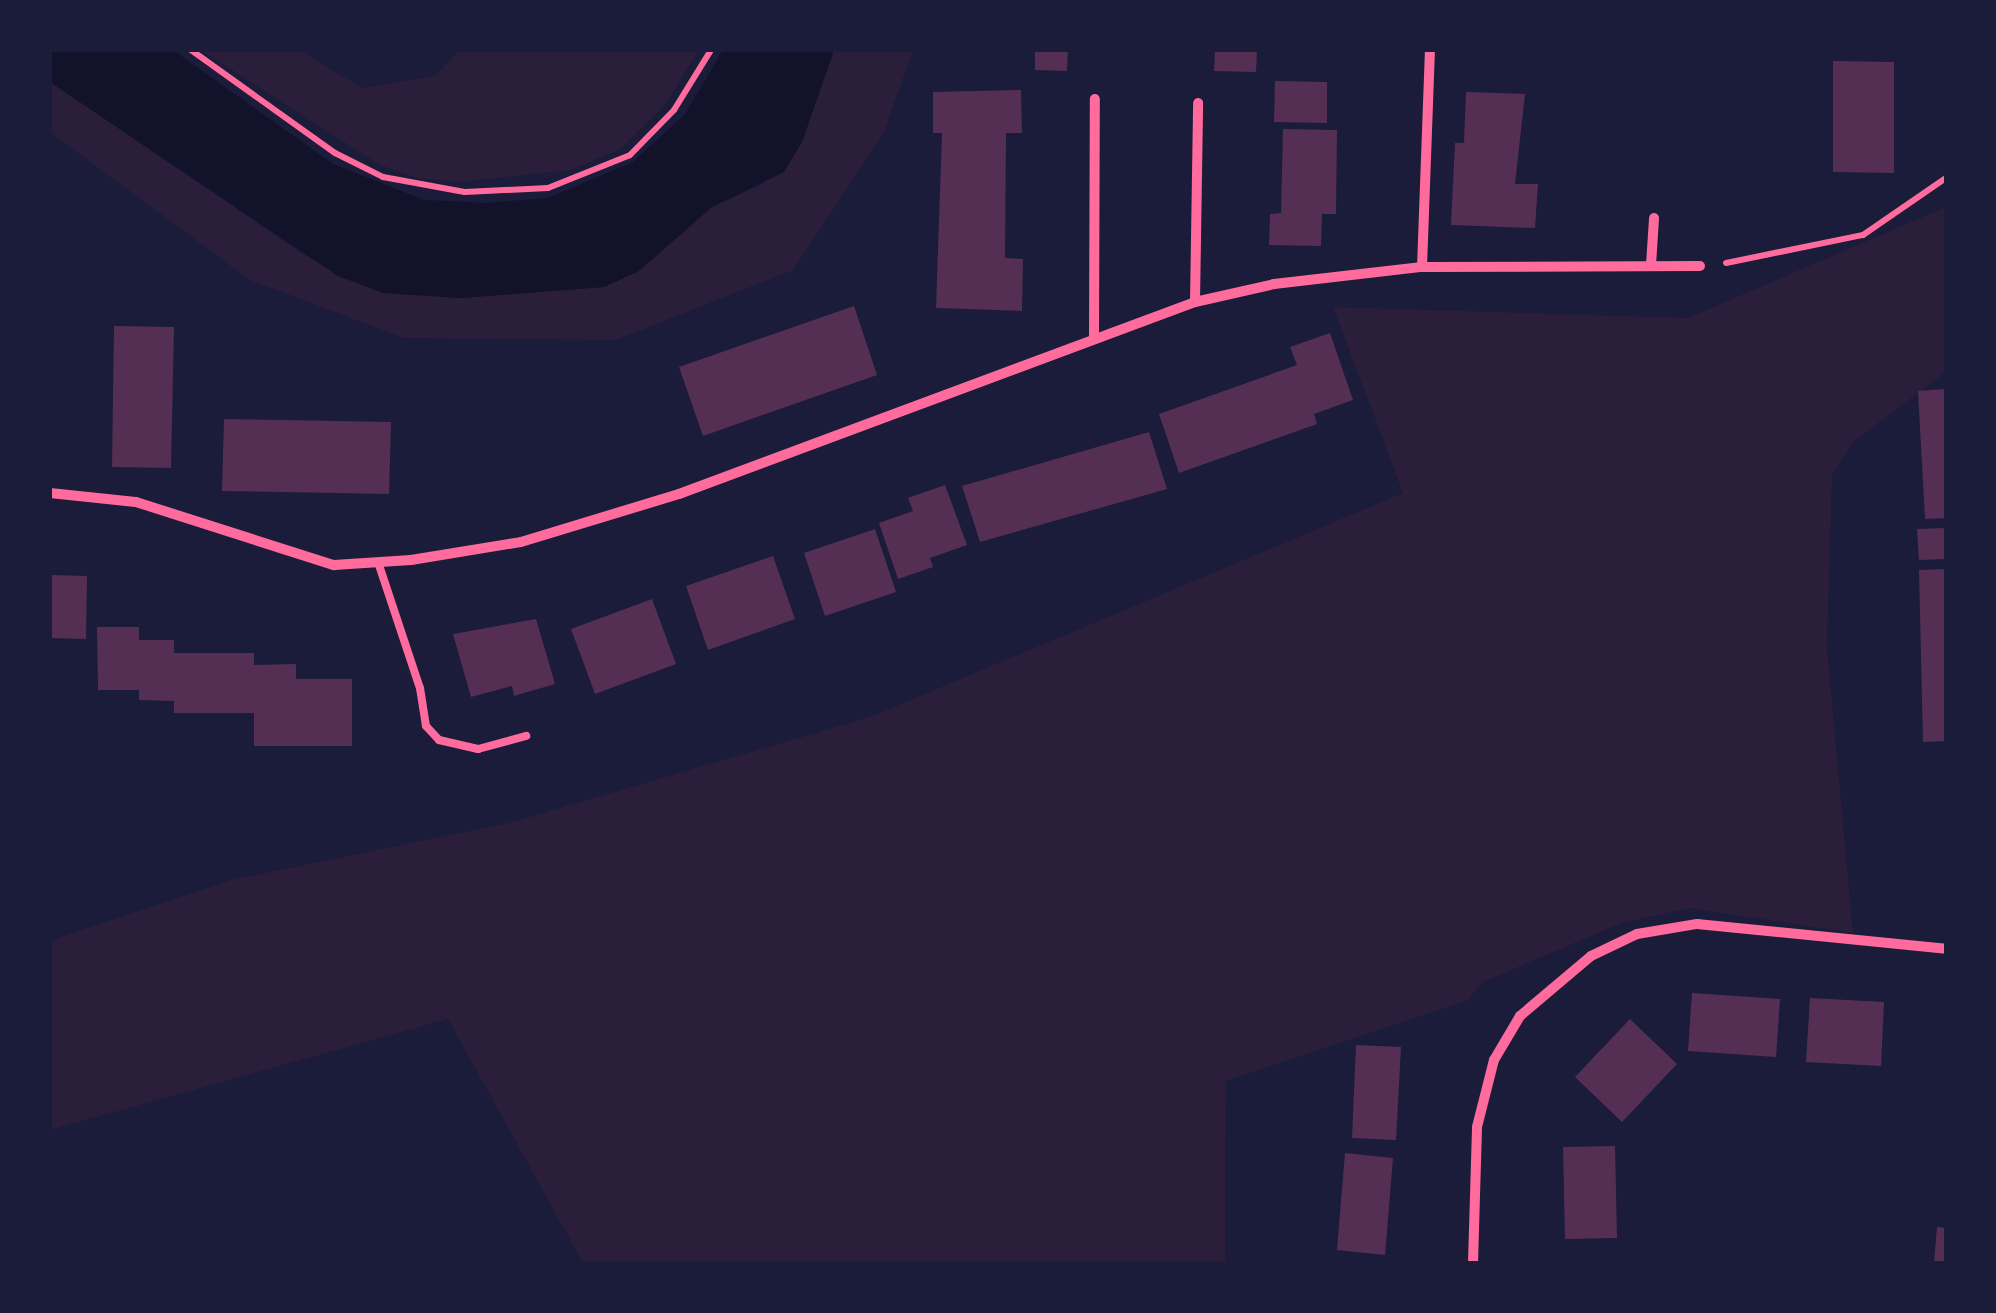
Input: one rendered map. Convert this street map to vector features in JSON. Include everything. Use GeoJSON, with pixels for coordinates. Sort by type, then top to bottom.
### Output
{"type":"FeatureCollection","features":[{"type":"Feature","properties":{"kind":"street"},"geometry":{"type":"LineString","coordinates":[[1422,267],[1430,50]]}},
{"type":"Feature","properties":{"kind":"street"},"geometry":{"type":"LineString","coordinates":[[1094,338],[1095,99]]}},
{"type":"Feature","properties":{"kind":"street"},"geometry":{"type":"LineString","coordinates":[[1194,302],[1198,103]]}},
{"type":"Feature","properties":{"kind":"street"},"geometry":{"type":"LineString","coordinates":[[1651,265],[1654,218]]}},
{"type":"Feature","properties":{"kind":"street"},"geometry":{"type":"LineString","coordinates":[[50,493],[136,502],[334,565],[378,562],[521,542],[679,494],[1194,302],[1274,284],[1422,267],[1700,266]]}},
{"type":"Feature","properties":{"kind":"street"},"geometry":{"type":"LineString","coordinates":[[1473,1263],[1477,1128],[1494,1060],[1520,1016],[1591,956],[1637,934],[1697,924],[1946,948]]}},
{"type":"Feature","properties":{"kind":"lane"},"geometry":{"type":"LineString","coordinates":[[378,562],[420,688],[426,726],[439,740],[478,749],[526,736]]}},
{"type":"Feature","properties":{"kind":"path"},"geometry":{"type":"LineString","coordinates":[[191,50],[335,153],[383,178],[466,192],[548,188],[630,155],[674,110],[711,50]]}},
{"type":"Feature","properties":{"kind":"path"},"geometry":{"type":"LineString","coordinates":[[1700,266],[1790,254],[1863,235],[1946,178]]}},
{"type":"Feature","properties":{"kind":"shaded area"},"geometry":{"type":"Polygon","coordinates":[[[50,50],[173,50],[333,164],[424,200],[485,203],[548,198],[633,162],[685,114],[723,50],[834,50],[802,142],[784,172],[712,207],[639,271],[604,287],[461,298],[383,293],[338,276],[50,82],[50,50]]]}},
{"type":"Feature","properties":{"kind":"shaded area"},"geometry":{"type":"Polygon","coordinates":[[[201,50],[299,50],[362,88],[435,76],[460,50],[699,50],[664,106],[620,149],[571,170],[457,182],[417,178],[378,164],[201,50]]]}},
{"type":"Feature","properties":{"kind":"shaded area"},"geometry":{"type":"Polygon","coordinates":[[[834,50],[913,50],[884,132],[793,270],[616,340],[404,338],[250,280],[50,132],[50,82],[301,253],[383,293],[461,298],[604,287],[638,271],[712,207],[761,185],[802,142],[834,50]]]}},
{"type":"Feature","properties":{"kind":"shaded area"},"geometry":{"type":"Polygon","coordinates":[[[1946,207],[1946,372],[1853,442],[1832,475],[1827,646],[1853,933],[1689,908],[1619,924],[1483,982],[1468,1000],[1226,1081],[1225,1263],[583,1263],[448,1019],[50,1130],[50,941],[231,880],[509,823],[870,717],[1403,493],[1333,307],[1688,318],[1946,207]]]}},
{"type":"Feature","properties":{"kind":"building"},"geometry":{"type":"Polygon","coordinates":[[[1035,50],[1068,50],[1067,71],[1035,70],[1035,50]]]}},
{"type":"Feature","properties":{"kind":"building"},"geometry":{"type":"Polygon","coordinates":[[[1215,50],[1257,50],[1256,72],[1214,71],[1215,50]]]}},
{"type":"Feature","properties":{"kind":"building"},"geometry":{"type":"Polygon","coordinates":[[[1833,61],[1894,62],[1894,173],[1833,172],[1833,61]]]}},
{"type":"Feature","properties":{"kind":"building"},"geometry":{"type":"Polygon","coordinates":[[[1275,81],[1327,82],[1327,123],[1274,122],[1275,81]]]}},
{"type":"Feature","properties":{"kind":"building"},"geometry":{"type":"Polygon","coordinates":[[[1021,90],[1022,133],[1006,133],[1005,258],[1023,259],[1022,311],[936,308],[942,133],[933,133],[933,92],[1021,90]]]}},
{"type":"Feature","properties":{"kind":"building"},"geometry":{"type":"Polygon","coordinates":[[[1466,92],[1525,94],[1515,184],[1538,184],[1535,228],[1451,225],[1455,143],[1464,143],[1466,92]]]}},
{"type":"Feature","properties":{"kind":"building"},"geometry":{"type":"Polygon","coordinates":[[[1283,129],[1337,130],[1336,214],[1322,214],[1321,246],[1269,245],[1270,214],[1281,213],[1283,129]]]}},
{"type":"Feature","properties":{"kind":"building"},"geometry":{"type":"Polygon","coordinates":[[[854,306],[877,375],[703,436],[679,367],[854,306]]]}},
{"type":"Feature","properties":{"kind":"building"},"geometry":{"type":"Polygon","coordinates":[[[114,326],[174,327],[171,468],[112,467],[114,326]]]}},
{"type":"Feature","properties":{"kind":"building"},"geometry":{"type":"Polygon","coordinates":[[[1330,333],[1353,400],[1314,414],[1317,424],[1179,473],[1159,414],[1297,365],[1290,347],[1330,333]]]}},
{"type":"Feature","properties":{"kind":"building"},"geometry":{"type":"Polygon","coordinates":[[[1946,389],[1946,518],[1925,519],[1918,391],[1946,389]]]}},
{"type":"Feature","properties":{"kind":"building"},"geometry":{"type":"Polygon","coordinates":[[[224,419],[391,422],[389,494],[222,491],[224,419]]]}},
{"type":"Feature","properties":{"kind":"building"},"geometry":{"type":"Polygon","coordinates":[[[1149,432],[1167,489],[980,542],[962,486],[1149,432]]]}},
{"type":"Feature","properties":{"kind":"building"},"geometry":{"type":"Polygon","coordinates":[[[945,485],[967,545],[930,558],[933,567],[898,579],[879,523],[913,511],[908,498],[945,485]]]}},
{"type":"Feature","properties":{"kind":"building"},"geometry":{"type":"Polygon","coordinates":[[[1946,528],[1946,559],[1919,560],[1917,529],[1946,528]]]}},
{"type":"Feature","properties":{"kind":"building"},"geometry":{"type":"Polygon","coordinates":[[[875,529],[896,592],[825,616],[804,553],[875,529]]]}},
{"type":"Feature","properties":{"kind":"building"},"geometry":{"type":"Polygon","coordinates":[[[773,556],[795,619],[708,650],[686,586],[773,556]]]}},
{"type":"Feature","properties":{"kind":"building"},"geometry":{"type":"Polygon","coordinates":[[[1946,569],[1946,741],[1923,742],[1919,570],[1946,569]]]}},
{"type":"Feature","properties":{"kind":"building"},"geometry":{"type":"Polygon","coordinates":[[[50,575],[87,576],[86,639],[50,638],[50,575]]]}},
{"type":"Feature","properties":{"kind":"building"},"geometry":{"type":"Polygon","coordinates":[[[652,599],[676,664],[595,694],[571,629],[652,599]]]}},
{"type":"Feature","properties":{"kind":"building"},"geometry":{"type":"Polygon","coordinates":[[[536,619],[555,684],[514,696],[512,686],[471,697],[453,634],[536,619]]]}},
{"type":"Feature","properties":{"kind":"building"},"geometry":{"type":"Polygon","coordinates":[[[97,627],[139,627],[139,640],[174,640],[174,653],[254,653],[254,665],[296,664],[296,679],[352,679],[352,746],[254,746],[254,713],[174,713],[174,701],[139,700],[139,690],[98,690],[97,627]]]}},
{"type":"Feature","properties":{"kind":"building"},"geometry":{"type":"Polygon","coordinates":[[[1692,993],[1780,999],[1776,1057],[1688,1051],[1692,993]]]}},
{"type":"Feature","properties":{"kind":"building"},"geometry":{"type":"Polygon","coordinates":[[[1810,998],[1884,1002],[1881,1066],[1806,1062],[1810,998]]]}},
{"type":"Feature","properties":{"kind":"building"},"geometry":{"type":"Polygon","coordinates":[[[1630,1019],[1677,1064],[1622,1122],[1575,1077],[1630,1019]]]}},
{"type":"Feature","properties":{"kind":"building"},"geometry":{"type":"Polygon","coordinates":[[[1356,1045],[1401,1047],[1396,1140],[1352,1138],[1356,1045]]]}},
{"type":"Feature","properties":{"kind":"building"},"geometry":{"type":"Polygon","coordinates":[[[1615,1146],[1617,1238],[1565,1239],[1563,1147],[1615,1146]]]}},
{"type":"Feature","properties":{"kind":"building"},"geometry":{"type":"Polygon","coordinates":[[[1345,1153],[1393,1158],[1385,1255],[1337,1250],[1345,1153]]]}},
{"type":"Feature","properties":{"kind":"building"},"geometry":{"type":"Polygon","coordinates":[[[1937,1227],[1946,1228],[1946,1263],[1934,1263],[1937,1227]]]}}]}
